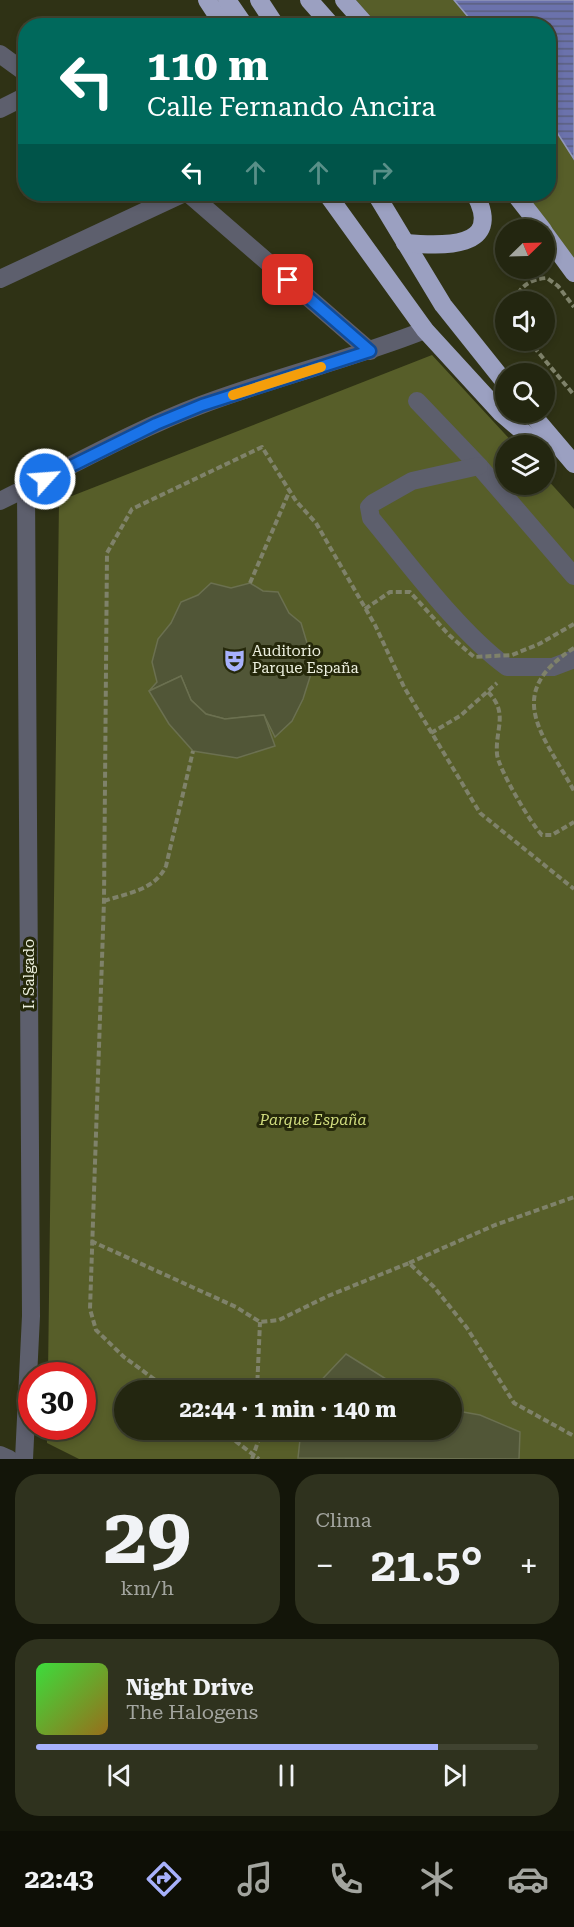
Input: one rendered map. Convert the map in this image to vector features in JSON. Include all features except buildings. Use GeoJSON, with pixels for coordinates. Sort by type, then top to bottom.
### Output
{"type":"FeatureCollection","features":[{"type":"Feature","properties":{"kind":"highway"},"geometry":{"type":"LineString","coordinates":[[207,0],[219,18]]}},
{"type":"Feature","properties":{"kind":"highway"},"geometry":{"type":"LineString","coordinates":[[227,0],[239,18]]}},
{"type":"Feature","properties":{"kind":"highway"},"geometry":{"type":"LineString","coordinates":[[259,0],[271,18]]}},
{"type":"Feature","properties":{"kind":"highway"},"geometry":{"type":"LineString","coordinates":[[309,0],[325,18]]}},
{"type":"Feature","properties":{"kind":"highway"},"geometry":{"type":"LineString","coordinates":[[344,0],[360,18]]}},
{"type":"Feature","properties":{"kind":"highway"},"geometry":{"type":"LineString","coordinates":[[332,201],[425,330],[501,413],[527,435]]}},
{"type":"Feature","properties":{"kind":"highway"},"geometry":{"type":"LineString","coordinates":[[344,201],[384,271]]}},
{"type":"Feature","properties":{"kind":"highway"},"geometry":{"type":"LineString","coordinates":[[380,201],[443,304],[495,370]]}},
{"type":"Feature","properties":{"kind":"highway"},"geometry":{"type":"LineString","coordinates":[[405,243],[450,245],[466,242],[477,234],[483,221],[482,206],[479,201]]}},
{"type":"Feature","properties":{"kind":"highway"},"geometry":{"type":"LineString","coordinates":[[520,201],[535,219]]}},
{"type":"Feature","properties":{"kind":"highway"},"geometry":{"type":"LineString","coordinates":[[555,246],[574,273]]}},
{"type":"Feature","properties":{"kind":"highway"},"geometry":{"type":"LineString","coordinates":[[539,423],[574,464]]}},
{"type":"Feature","properties":{"kind":"highway"},"geometry":{"type":"LineString","coordinates":[[555,457],[574,471]]}},
{"type":"Feature","properties":{"kind":"street"},"geometry":{"type":"LineString","coordinates":[[0,54],[18,67]]}},
{"type":"Feature","properties":{"kind":"street"},"geometry":{"type":"LineString","coordinates":[[0,109],[18,100]]}},
{"type":"Feature","properties":{"kind":"street"},"geometry":{"type":"LineString","coordinates":[[0,279],[167,201]]}},
{"type":"Feature","properties":{"kind":"street"},"geometry":{"type":"LineString","coordinates":[[197,201],[370,351]]}},
{"type":"Feature","properties":{"kind":"street"},"geometry":{"type":"LineString","coordinates":[[0,501],[156,424],[202,405],[370,351],[425,330]]}},
{"type":"Feature","properties":{"kind":"street"},"geometry":{"type":"LineString","coordinates":[[417,401],[479,466],[574,576]]}},
{"type":"Feature","properties":{"kind":"street"},"geometry":{"type":"LineString","coordinates":[[479,466],[412,481],[373,502],[369,507],[371,518],[485,650],[507,668],[553,667],[573,658]]}},
{"type":"Feature","properties":{"kind":"street","name":"I. Salgado"},"geometry":{"type":"LineString","coordinates":[[24,1459],[31,1316],[26,489]]}},
{"type":"Feature","properties":{"kind":"street"},"geometry":{"type":"LineString","coordinates":[[0,1455],[9,1459]]}},
{"type":"Feature","properties":{"kind":"path"},"geometry":{"type":"LineString","coordinates":[[519,291],[527,283],[547,278],[558,286],[574,307]]}},
{"type":"Feature","properties":{"kind":"path"},"geometry":{"type":"LineString","coordinates":[[537,351],[574,395]]}},
{"type":"Feature","properties":{"kind":"path"},"geometry":{"type":"LineString","coordinates":[[155,1380],[124,1357],[96,1330],[90,1309],[104,901],[107,553],[132,509],[262,447],[290,490],[316,523],[431,733],[480,813],[574,889]]}},
{"type":"Feature","properties":{"kind":"path"},"geometry":{"type":"LineString","coordinates":[[250,583],[290,490]]}},
{"type":"Feature","properties":{"kind":"path"},"geometry":{"type":"LineString","coordinates":[[365,609],[390,592],[411,592],[449,635],[474,657],[512,655],[539,644],[574,624]]}},
{"type":"Feature","properties":{"kind":"path"},"geometry":{"type":"LineString","coordinates":[[573,658],[553,661],[535,685],[532,704],[539,726],[574,791]]}},
{"type":"Feature","properties":{"kind":"path"},"geometry":{"type":"LineString","coordinates":[[431,733],[460,716],[488,692],[507,668]]}},
{"type":"Feature","properties":{"kind":"path"},"geometry":{"type":"LineString","coordinates":[[488,692],[498,702],[500,714],[496,756],[532,825],[542,835],[552,835],[574,822]]}},
{"type":"Feature","properties":{"kind":"path"},"geometry":{"type":"LineString","coordinates":[[104,901],[147,887],[160,879],[166,866],[193,752]]}},
{"type":"Feature","properties":{"kind":"path"},"geometry":{"type":"LineString","coordinates":[[91,1241],[236,1307],[260,1322],[279,1320],[328,1296],[495,1225],[574,1197]]}},
{"type":"Feature","properties":{"kind":"path"},"geometry":{"type":"LineString","coordinates":[[409,1263],[434,1287],[467,1328],[514,1403],[574,1436]]}},
{"type":"Feature","properties":{"kind":"path"},"geometry":{"type":"LineString","coordinates":[[257,1380],[260,1322]]}},
{"type":"Feature","properties":{"kind":"path"},"geometry":{"type":"LineString","coordinates":[[233,1440],[253,1457],[259,1459]]}},
{"type":"Feature","properties":{"kind":"path"},"geometry":{"type":"LineString","coordinates":[[253,1457],[259,1440]]}},
{"type":"Feature","properties":{"kind":"green space"},"geometry":{"type":"Polygon","coordinates":[[[356,0],[574,0],[574,280],[555,253],[555,219],[531,219],[518,201],[556,201],[556,18],[372,18],[356,0]]]}},
{"type":"Feature","properties":{"kind":"green space","name":"Parque España"},"geometry":{"type":"Polygon","coordinates":[[[432,355],[506,435],[495,435],[495,495],[555,495],[555,488],[574,509],[574,1459],[79,1459],[47,1443],[47,1440],[96,1440],[96,1362],[48,1362],[59,501],[432,355]]]}},
{"type":"Feature","properties":{"kind":"water"},"geometry":{"type":"Polygon","coordinates":[[[454,0],[574,0],[574,159],[556,131],[556,18],[469,18],[454,0]]]}},
{"type":"Feature","properties":{"kind":"slow traffic"},"geometry":{"type":"LineString","coordinates":[[233,395],[321,367]]}},
{"type":"Feature","properties":{"kind":"place","name":"Auditorio Parque España"},"geometry":{"type":"Point","coordinates":[234,660]}},
{"type":"Feature","properties":{"kind":"route"},"geometry":{"type":"LineString","coordinates":[[45,479],[156,424],[202,405],[370,351],[288,280]]}}]}
